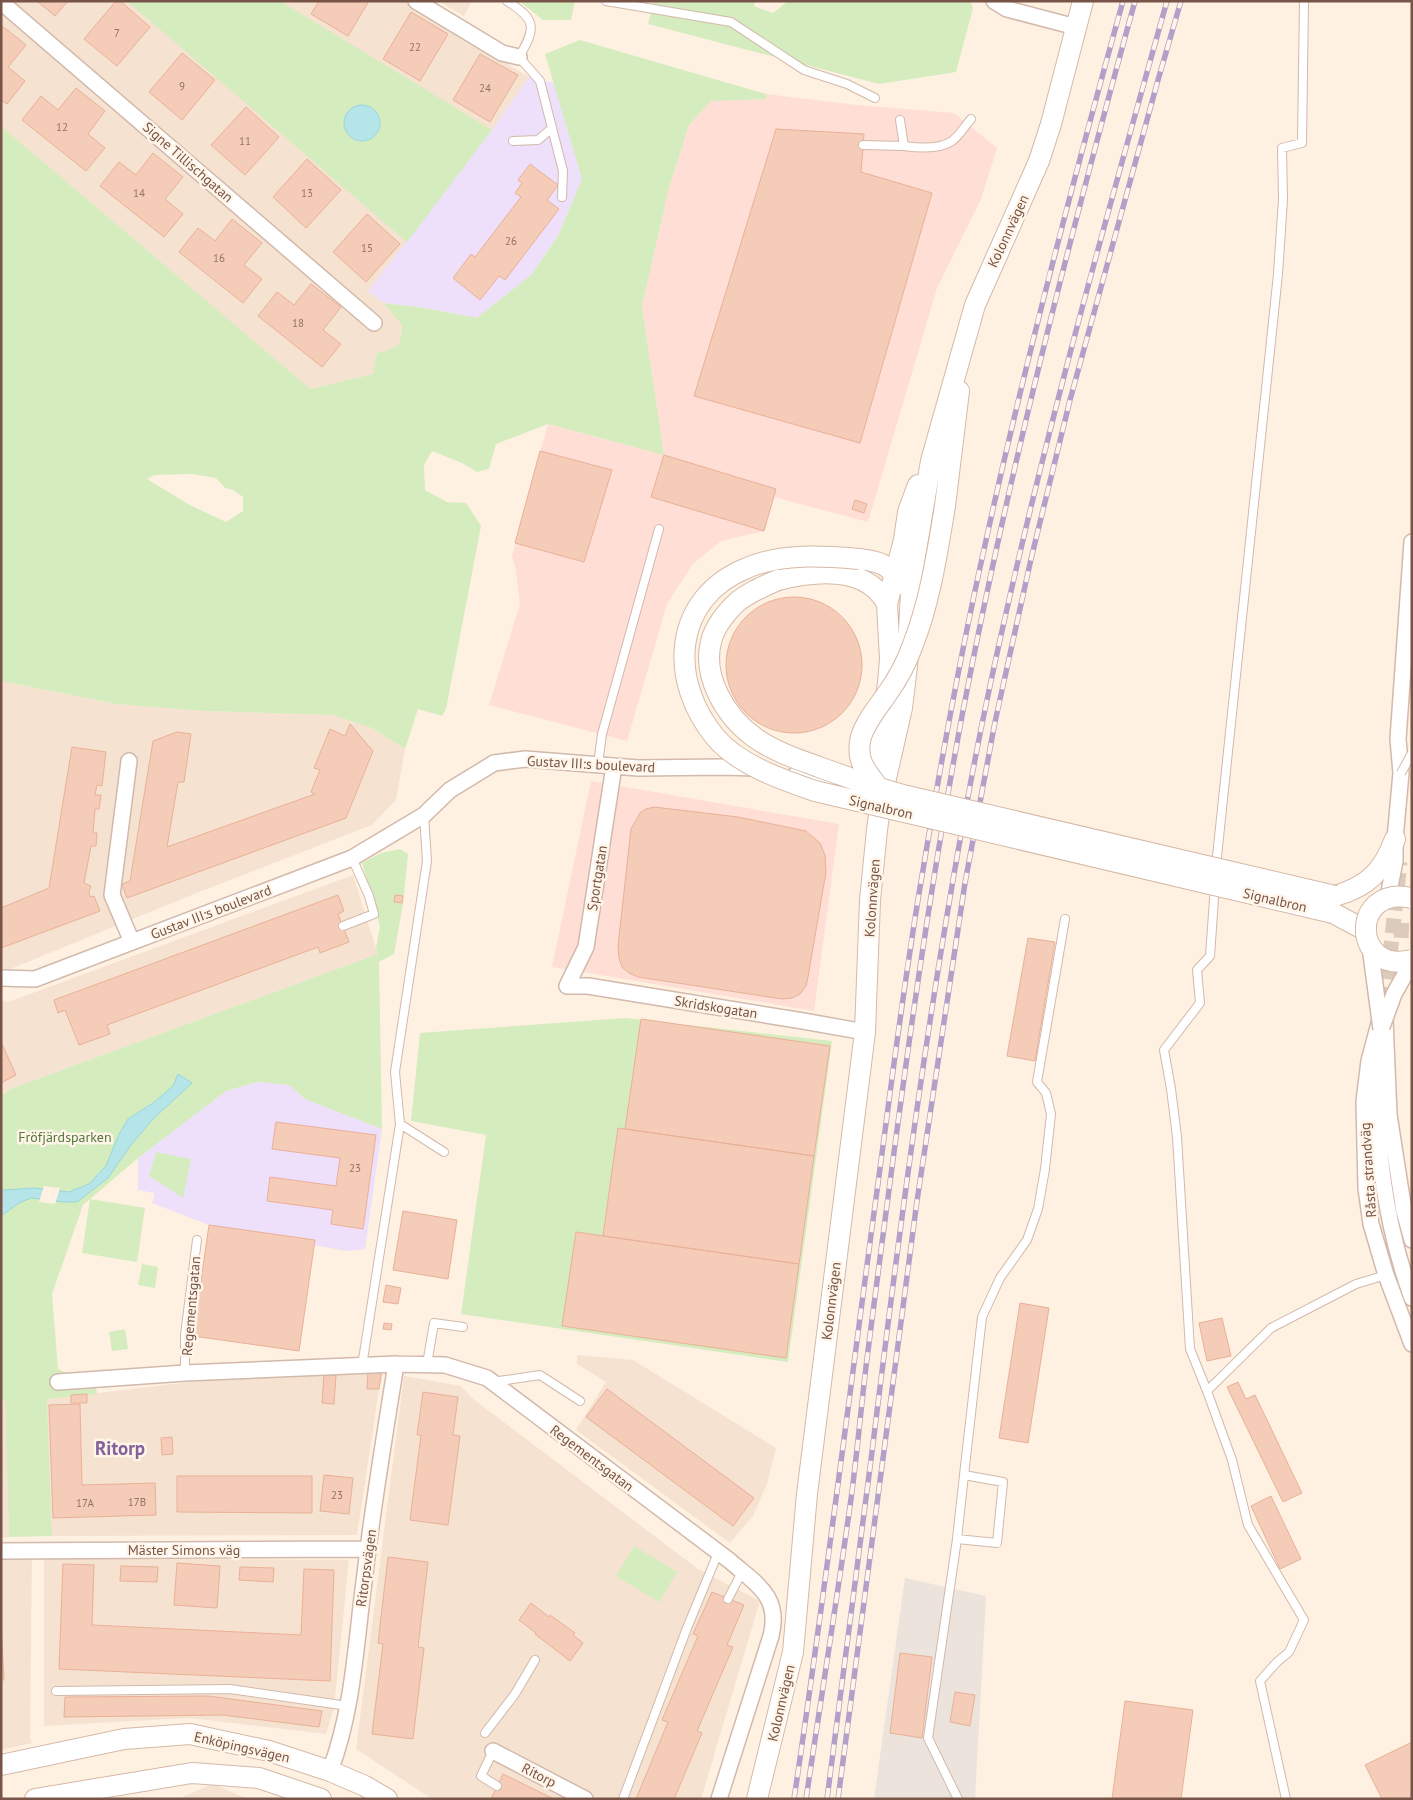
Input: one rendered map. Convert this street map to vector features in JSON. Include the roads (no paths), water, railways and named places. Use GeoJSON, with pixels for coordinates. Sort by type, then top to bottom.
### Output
{"type":"FeatureCollection","features":[{"type":"Feature","properties":{"kind":"street"},"geometry":{"type":"LineString","coordinates":[[416,1],[502,54],[519,57]]}},
{"type":"Feature","properties":{"kind":"street"},"geometry":{"type":"LineString","coordinates":[[994,1],[1007,9],[1076,26]]}},
{"type":"Feature","properties":{"kind":"street","name":"Kolonnvägen"},"geometry":{"type":"LineString","coordinates":[[880,794],[902,708],[907,666],[912,575],[931,461],[964,337],[983,284],[1040,160],[1083,1]]}},
{"type":"Feature","properties":{"kind":"street","name":"Signe Tillischgatan"},"geometry":{"type":"LineString","coordinates":[[1,2],[374,323]]}},
{"type":"Feature","properties":{"kind":"street"},"geometry":{"type":"LineString","coordinates":[[880,794],[863,767],[859,753],[861,736],[873,713],[902,669],[912,648],[929,595],[946,506],[956,429],[964,337]]}},
{"type":"Feature","properties":{"kind":"street","name":"Kolonnvägen"},"geometry":{"type":"LineString","coordinates":[[757,1799],[793,1652],[807,1494],[865,1032],[870,900],[880,794],[878,749],[890,659],[887,604],[904,540],[908,512],[914,492],[931,461]]}},
{"type":"Feature","properties":{"kind":"street","name":"Kolonnvägen"},"geometry":{"type":"LineString","coordinates":[[859,558],[874,556],[882,552],[908,512]]}},
{"type":"Feature","properties":{"kind":"street"},"geometry":{"type":"LineString","coordinates":[[1368,938],[1366,920],[1371,911],[1383,900],[1395,861],[1401,773],[1398,739],[1412,542]]}},
{"type":"Feature","properties":{"kind":"street","name":"Signalbron"},"geometry":{"type":"LineString","coordinates":[[859,558],[824,556],[794,558],[768,561],[748,567],[722,581],[710,592],[693,616],[683,655],[687,682],[698,711],[716,739],[736,755],[782,780],[815,791],[1333,913],[1368,938],[1378,956],[1389,962],[1401,963],[1412,961]]}},
{"type":"Feature","properties":{"kind":"street"},"geometry":{"type":"LineString","coordinates":[[859,558],[880,562],[894,573]]}},
{"type":"Feature","properties":{"kind":"street","name":"Signalbron"},"geometry":{"type":"LineString","coordinates":[[887,604],[877,589],[857,578],[820,573],[778,580],[754,591],[737,603],[722,619],[711,641],[708,662],[722,702],[736,722],[754,737],[791,757],[880,794],[1355,902],[1383,900],[1400,895],[1412,898]]}},
{"type":"Feature","properties":{"kind":"street","name":"Kolonnvägen"},"geometry":{"type":"LineString","coordinates":[[894,573],[900,592],[907,666]]}},
{"type":"Feature","properties":{"kind":"street"},"geometry":{"type":"LineString","coordinates":[[1401,858],[1408,685],[1412,640]]}},
{"type":"Feature","properties":{"kind":"street","name":"Gustav III:s boulevard"},"geometry":{"type":"LineString","coordinates":[[1,978],[35,979],[352,858],[424,816],[450,790],[494,764],[525,759],[614,766],[762,769],[880,794]]}},
{"type":"Feature","properties":{"kind":"street","name":"Gustav III:s boulevard"},"geometry":{"type":"LineString","coordinates":[[129,761],[112,895],[132,942]]}},
{"type":"Feature","properties":{"kind":"street","name":"Sportgatan"},"geometry":{"type":"LineString","coordinates":[[567,986],[586,947],[614,766]]}},
{"type":"Feature","properties":{"kind":"street"},"geometry":{"type":"LineString","coordinates":[[1335,896],[1366,883],[1378,872],[1395,839]]}},
{"type":"Feature","properties":{"kind":"street","name":"Råsta strandväg"},"geometry":{"type":"LineString","coordinates":[[1368,938],[1381,1029],[1378,1063],[1381,1160],[1387,1203],[1412,1298]]}},
{"type":"Feature","properties":{"kind":"street","name":"Råsta strandväg"},"geometry":{"type":"LineString","coordinates":[[1381,1029],[1394,994],[1412,961]]}},
{"type":"Feature","properties":{"kind":"street","name":"Skridskogatan"},"geometry":{"type":"LineString","coordinates":[[567,986],[588,986],[865,1032]]}},
{"type":"Feature","properties":{"kind":"street","name":"Råsta strandväg"},"geometry":{"type":"LineString","coordinates":[[1412,1240],[1404,1211],[1388,1115],[1385,1002],[1369,1061],[1364,1101],[1366,1188],[1371,1224],[1386,1276],[1412,1344]]}},
{"type":"Feature","properties":{"kind":"street","name":"Regementsgatan"},"geometry":{"type":"LineString","coordinates":[[58,1382],[185,1373],[396,1364],[445,1365],[487,1378],[742,1572],[763,1590],[773,1607],[774,1624],[719,1799]]}},
{"type":"Feature","properties":{"kind":"street","name":"Ritorpsvägen"},"geometry":{"type":"LineString","coordinates":[[330,1771],[339,1749],[348,1706],[368,1549],[396,1364]]}},
{"type":"Feature","properties":{"kind":"street","name":"Mäster Simons väg"},"geometry":{"type":"LineString","coordinates":[[1,1551],[368,1549]]}},
{"type":"Feature","properties":{"kind":"street","name":"Enköpingsvägen"},"geometry":{"type":"LineString","coordinates":[[1,1765],[124,1739],[190,1734],[269,1751],[330,1771],[365,1786],[387,1799]]}},
{"type":"Feature","properties":{"kind":"street","name":"Ritorp"},"geometry":{"type":"LineString","coordinates":[[493,1752],[585,1799]]}},
{"type":"Feature","properties":{"kind":"street"},"geometry":{"type":"LineString","coordinates":[[320,1798],[330,1771]]}},
{"type":"Feature","properties":{"kind":"street","name":"Enköpingsvägen"},"geometry":{"type":"LineString","coordinates":[[35,1799],[192,1773],[258,1778],[320,1798]]}},
{"type":"Feature","properties":{"kind":"lane"},"geometry":{"type":"LineString","coordinates":[[507,1],[522,11],[531,23],[531,37],[519,57],[540,81],[563,171],[562,197]]}},
{"type":"Feature","properties":{"kind":"lane"},"geometry":{"type":"LineString","coordinates":[[606,1],[731,22],[804,70],[847,84],[875,98]]}},
{"type":"Feature","properties":{"kind":"lane"},"geometry":{"type":"LineString","coordinates":[[1286,1799],[1260,1681],[1288,1652],[1304,1620],[1248,1525],[1232,1460],[1190,1349],[1176,1137],[1171,1089],[1164,1050],[1200,1003],[1197,970],[1210,956],[1216,861],[1278,274],[1283,200],[1282,148],[1302,143],[1304,1]]}},
{"type":"Feature","properties":{"kind":"lane"},"geometry":{"type":"LineString","coordinates":[[863,145],[920,148],[936,146],[952,141],[971,119]]}},
{"type":"Feature","properties":{"kind":"lane"},"geometry":{"type":"LineString","coordinates":[[900,120],[904,146]]}},
{"type":"Feature","properties":{"kind":"lane"},"geometry":{"type":"LineString","coordinates":[[513,141],[538,140],[552,128]]}},
{"type":"Feature","properties":{"kind":"lane"},"geometry":{"type":"LineString","coordinates":[[598,764],[602,734],[659,528]]}},
{"type":"Feature","properties":{"kind":"lane"},"geometry":{"type":"LineString","coordinates":[[1401,773],[1412,753]]}},
{"type":"Feature","properties":{"kind":"lane"},"geometry":{"type":"LineString","coordinates":[[362,1366],[400,1124],[396,1072],[427,861],[424,816]]}},
{"type":"Feature","properties":{"kind":"lane"},"geometry":{"type":"LineString","coordinates":[[343,926],[374,914],[369,896],[352,858]]}},
{"type":"Feature","properties":{"kind":"lane"},"geometry":{"type":"LineString","coordinates":[[958,1799],[928,1738],[957,1539],[982,1317],[1000,1278],[1027,1240],[1038,1209],[1041,1193],[1051,1114],[1046,1093],[1036,1082],[1065,919]]}},
{"type":"Feature","properties":{"kind":"lane"},"geometry":{"type":"LineString","coordinates":[[400,1124],[444,1152]]}},
{"type":"Feature","properties":{"kind":"lane","name":"Regementsgatan"},"geometry":{"type":"LineString","coordinates":[[185,1373],[185,1335],[197,1240]]}},
{"type":"Feature","properties":{"kind":"lane"},"geometry":{"type":"LineString","coordinates":[[1207,1391],[1271,1328],[1356,1284],[1386,1276]]}},
{"type":"Feature","properties":{"kind":"lane"},"geometry":{"type":"LineString","coordinates":[[427,1364],[434,1323],[463,1327]]}},
{"type":"Feature","properties":{"kind":"lane"},"geometry":{"type":"LineString","coordinates":[[494,1384],[500,1381],[540,1375],[580,1401]]}},
{"type":"Feature","properties":{"kind":"lane"},"geometry":{"type":"LineString","coordinates":[[957,1539],[997,1544],[1003,1482],[964,1475]]}},
{"type":"Feature","properties":{"kind":"lane"},"geometry":{"type":"LineString","coordinates":[[622,1799],[687,1628],[718,1553]]}},
{"type":"Feature","properties":{"kind":"lane"},"geometry":{"type":"LineString","coordinates":[[728,1599],[742,1572]]}},
{"type":"Feature","properties":{"kind":"lane"},"geometry":{"type":"LineString","coordinates":[[486,1734],[535,1660]]}},
{"type":"Feature","properties":{"kind":"lane"},"geometry":{"type":"LineString","coordinates":[[56,1691],[230,1689],[348,1706]]}},
{"type":"Feature","properties":{"kind":"lane"},"geometry":{"type":"LineString","coordinates":[[493,1752],[481,1776],[497,1786]]}},
{"type":"Feature","properties":{"kind":"water"},"geometry":{"type":"Polygon","coordinates":[[[362,105],[369,106],[375,110],[379,116],[379,130],[375,136],[369,140],[362,141],[355,140],[349,136],[345,130],[344,123],[345,116],[349,110],[355,106],[362,105]]]}},
{"type":"Feature","properties":{"kind":"water"},"geometry":{"type":"Polygon","coordinates":[[[178,1074],[192,1083],[153,1119],[131,1145],[108,1178],[77,1202],[31,1198],[19,1203],[1,1216],[1,1188],[4,1190],[34,1188],[69,1192],[89,1184],[106,1166],[119,1134],[128,1119],[153,1103],[173,1086],[178,1074]]]}},
{"type":"Feature","properties":{"kind":"tunnel"},"geometry":{"type":"LineString","coordinates":[[1385,1002],[1400,862]]}},
{"type":"Feature","properties":{"kind":"tunnel"},"geometry":{"type":"LineString","coordinates":[[1394,930],[1412,931]]}},
{"type":"Feature","properties":{"kind":"railway"},"geometry":{"type":"LineString","coordinates":[[794,1799],[904,993],[944,747],[976,585],[1016,408],[1068,204],[1123,1]]}},
{"type":"Feature","properties":{"kind":"railway"},"geometry":{"type":"LineString","coordinates":[[806,1799],[851,1499],[889,1186],[911,1029],[935,872],[962,716],[999,536],[1041,357],[1135,1]]}},
{"type":"Feature","properties":{"kind":"railway"},"geometry":{"type":"LineString","coordinates":[[827,1799],[920,1086],[949,905],[982,724],[1023,542],[1068,361],[1167,1]]}},
{"type":"Feature","properties":{"kind":"railway"},"geometry":{"type":"LineString","coordinates":[[838,1799],[917,1201],[965,883],[995,722],[1031,559],[1070,400],[1181,1]]}},
{"type":"Feature","properties":{"kind":"district","name":"Ritorp"},"geometry":{"type":"Point","coordinates":[120,1448]}},
{"type":"Feature","properties":{"kind":"park label","name":"Fröfjärdsparken"},"geometry":{"type":"Point","coordinates":[65,1137]}}]}
